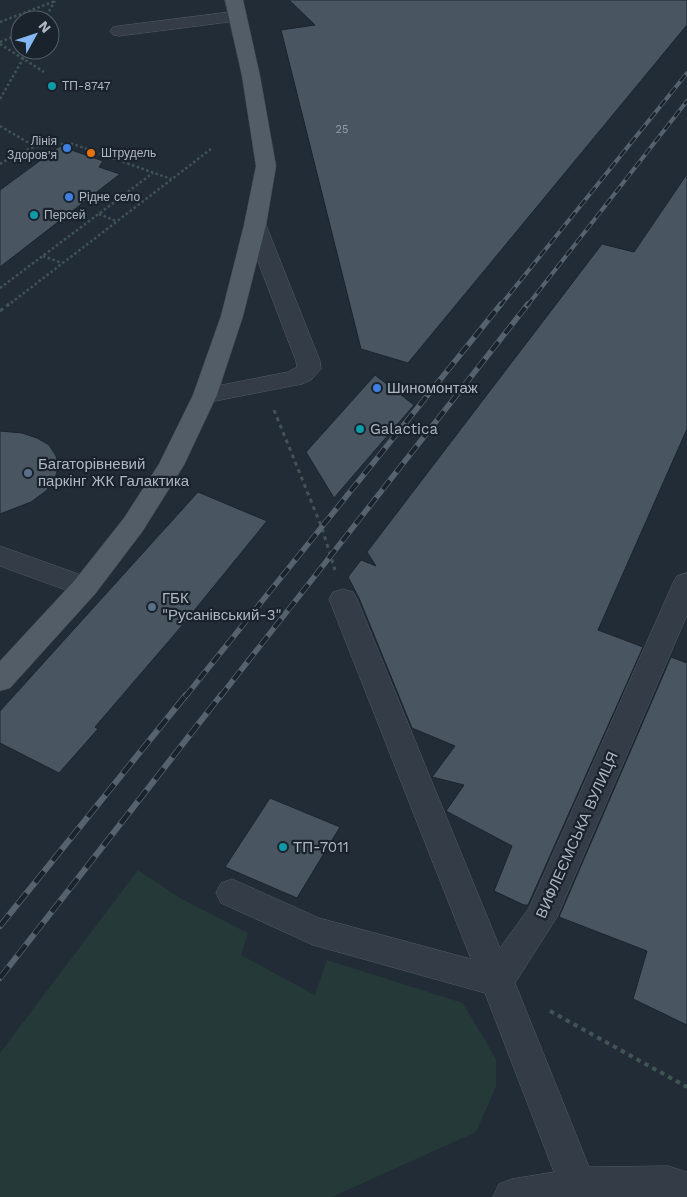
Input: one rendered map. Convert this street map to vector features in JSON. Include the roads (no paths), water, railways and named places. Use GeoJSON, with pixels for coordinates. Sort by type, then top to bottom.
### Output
{"type":"FeatureCollection","features":[{"type":"Feature","properties":{"kind":"main road"},"geometry":{"type":"LineString","coordinates":[[0,680],[85,587],[133,525],[171,465],[205,395],[232,316],[255,225],[266,166],[251,76],[236,8]]}},
{"type":"Feature","properties":{"kind":"street"},"geometry":{"type":"LineString","coordinates":[[119,31],[236,8]]}},
{"type":"Feature","properties":{"kind":"street"},"geometry":{"type":"LineString","coordinates":[[205,395],[294,379],[303,375],[309,369],[308,361],[255,225]]}},
{"type":"Feature","properties":{"kind":"street"},"geometry":{"type":"LineString","coordinates":[[0,556],[85,587]]}},
{"type":"Feature","properties":{"kind":"street","name":"ВИФЛЕЄМСЬКА ВУЛИЦЯ"},"geometry":{"type":"LineString","coordinates":[[497,981],[541,917],[687,583]]}},
{"type":"Feature","properties":{"kind":"street"},"geometry":{"type":"LineString","coordinates":[[344,599],[382,699],[578,1186]]}},
{"type":"Feature","properties":{"kind":"street"},"geometry":{"type":"LineString","coordinates":[[232,892],[313,931],[497,981]]}},
{"type":"Feature","properties":{"kind":"street"},"geometry":{"type":"LineString","coordinates":[[512,1197],[578,1186],[668,1184],[687,1190]]}},
{"type":"Feature","properties":{"kind":"railway"},"geometry":{"type":"LineString","coordinates":[[500,306],[687,73]]}},
{"type":"Feature","properties":{"kind":"railway"},"geometry":{"type":"LineString","coordinates":[[527,306],[687,101]]}},
{"type":"Feature","properties":{"kind":"railway"},"geometry":{"type":"LineString","coordinates":[[185,697],[501,304]]}},
{"type":"Feature","properties":{"kind":"railway"},"geometry":{"type":"LineString","coordinates":[[220,697],[528,304]]}},
{"type":"Feature","properties":{"kind":"railway"},"geometry":{"type":"LineString","coordinates":[[0,926],[186,695]]}},
{"type":"Feature","properties":{"kind":"railway"},"geometry":{"type":"LineString","coordinates":[[0,978],[221,695]]}},
{"type":"Feature","properties":{"kind":"place","name":"ТП-8747"},"geometry":{"type":"Point","coordinates":[52,86]}},
{"type":"Feature","properties":{"kind":"place","name":"Лінія Здоров'я"},"geometry":{"type":"Point","coordinates":[67,148]}},
{"type":"Feature","properties":{"kind":"place","name":"Штрудель"},"geometry":{"type":"Point","coordinates":[91,153]}},
{"type":"Feature","properties":{"kind":"place","name":"Рідне село"},"geometry":{"type":"Point","coordinates":[69,197]}},
{"type":"Feature","properties":{"kind":"place","name":"Персей"},"geometry":{"type":"Point","coordinates":[34,215]}},
{"type":"Feature","properties":{"kind":"place","name":"Шиномонтаж"},"geometry":{"type":"Point","coordinates":[377,388]}},
{"type":"Feature","properties":{"kind":"place","name":"Galactica"},"geometry":{"type":"Point","coordinates":[360,429]}},
{"type":"Feature","properties":{"kind":"place","name":"Багаторівневий паркінг ЖК Галактика"},"geometry":{"type":"Point","coordinates":[28,473]}},
{"type":"Feature","properties":{"kind":"place","name":"ГБК \"Русанівський-3\""},"geometry":{"type":"Point","coordinates":[152,607]}},
{"type":"Feature","properties":{"kind":"place","name":"ТП-7011"},"geometry":{"type":"Point","coordinates":[283,847]}}]}
